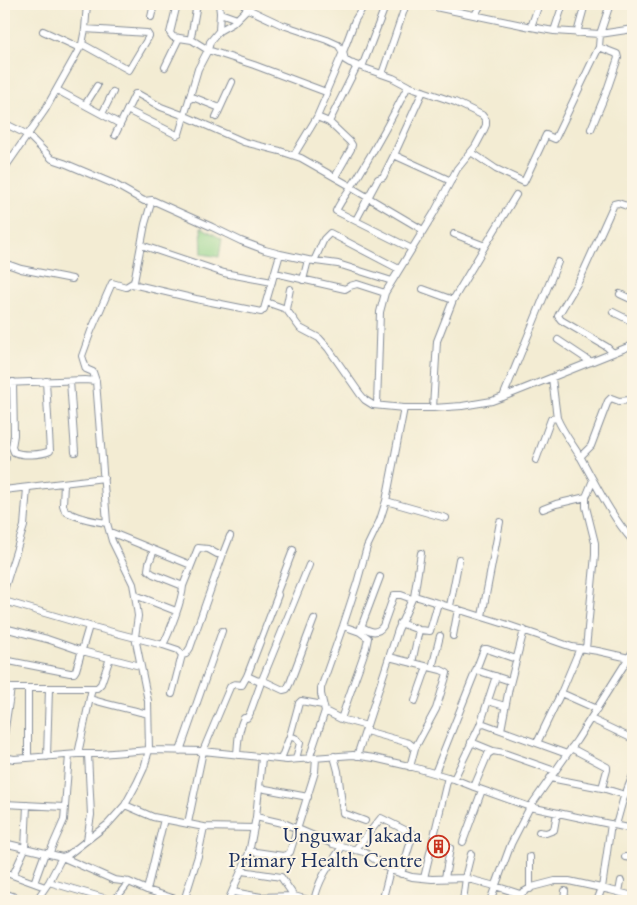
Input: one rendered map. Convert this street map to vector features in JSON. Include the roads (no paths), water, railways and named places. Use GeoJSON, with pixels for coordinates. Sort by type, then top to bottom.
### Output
{"type":"FeatureCollection","features":[{"type":"Feature","properties":{"kind":"street"},"geometry":{"type":"LineString","coordinates":[[4,168],[45,110],[81,46],[85,29],[87,4]]}},
{"type":"Feature","properties":{"kind":"street"},"geometry":{"type":"LineString","coordinates":[[151,17],[154,4]]}},
{"type":"Feature","properties":{"kind":"street"},"geometry":{"type":"LineString","coordinates":[[178,4],[170,33],[174,37],[192,40],[208,50],[326,92]]}},
{"type":"Feature","properties":{"kind":"street"},"geometry":{"type":"LineString","coordinates":[[192,40],[190,37],[197,4]]}},
{"type":"Feature","properties":{"kind":"street"},"geometry":{"type":"LineString","coordinates":[[219,4],[219,31]]}},
{"type":"Feature","properties":{"kind":"street"},"geometry":{"type":"LineString","coordinates":[[294,155],[327,98],[326,92],[355,20],[365,4]]}},
{"type":"Feature","properties":{"kind":"street"},"geometry":{"type":"LineString","coordinates":[[362,67],[386,4]]}},
{"type":"Feature","properties":{"kind":"street"},"geometry":{"type":"LineString","coordinates":[[382,74],[406,4]]}},
{"type":"Feature","properties":{"kind":"street"},"geometry":{"type":"LineString","coordinates":[[421,4],[554,31],[600,34],[633,29]]}},
{"type":"Feature","properties":{"kind":"street"},"geometry":{"type":"LineString","coordinates":[[474,15],[481,4]]}},
{"type":"Feature","properties":{"kind":"street"},"geometry":{"type":"LineString","coordinates":[[531,27],[539,4]]}},
{"type":"Feature","properties":{"kind":"street"},"geometry":{"type":"LineString","coordinates":[[554,31],[563,4]]}},
{"type":"Feature","properties":{"kind":"street"},"geometry":{"type":"LineString","coordinates":[[577,33],[585,4]]}},
{"type":"Feature","properties":{"kind":"street"},"geometry":{"type":"LineString","coordinates":[[470,152],[496,169],[524,182],[546,136],[555,139],[599,47],[600,34],[610,4]]}},
{"type":"Feature","properties":{"kind":"street"},"geometry":{"type":"LineString","coordinates":[[127,110],[177,135],[179,134],[198,69],[210,42],[219,31],[237,19],[248,5],[280,24],[333,42],[343,52],[347,62],[455,102],[485,117],[486,125],[475,147],[457,169],[434,214],[385,293],[380,312],[377,405]]}},
{"type":"Feature","properties":{"kind":"street"},"geometry":{"type":"LineString","coordinates":[[220,13],[237,19]]}},
{"type":"Feature","properties":{"kind":"street"},"geometry":{"type":"LineString","coordinates":[[43,31],[81,46],[129,70],[149,36],[147,33],[85,29]]}},
{"type":"Feature","properties":{"kind":"street"},"geometry":{"type":"LineString","coordinates":[[165,67],[179,38]]}},
{"type":"Feature","properties":{"kind":"street"},"geometry":{"type":"LineString","coordinates":[[591,129],[618,58],[617,54],[599,47]]}},
{"type":"Feature","properties":{"kind":"street"},"geometry":{"type":"LineString","coordinates":[[329,122],[356,68],[353,64]]}},
{"type":"Feature","properties":{"kind":"street"},"geometry":{"type":"LineString","coordinates":[[216,117],[232,82]]}},
{"type":"Feature","properties":{"kind":"street"},"geometry":{"type":"LineString","coordinates":[[85,105],[97,86]]}},
{"type":"Feature","properties":{"kind":"street"},"geometry":{"type":"LineString","coordinates":[[408,86],[386,130],[336,211],[412,249]]}},
{"type":"Feature","properties":{"kind":"street"},"geometry":{"type":"LineString","coordinates":[[57,90],[120,124]]}},
{"type":"Feature","properties":{"kind":"street"},"geometry":{"type":"LineString","coordinates":[[356,220],[378,179],[383,177],[423,91]]}},
{"type":"Feature","properties":{"kind":"street"},"geometry":{"type":"LineString","coordinates":[[102,114],[113,92]]}},
{"type":"Feature","properties":{"kind":"street"},"geometry":{"type":"LineString","coordinates":[[115,135],[135,94],[138,94],[161,107],[244,142],[280,150],[301,158],[423,230]]}},
{"type":"Feature","properties":{"kind":"street"},"geometry":{"type":"LineString","coordinates":[[190,96],[220,108]]}},
{"type":"Feature","properties":{"kind":"street"},"geometry":{"type":"LineString","coordinates":[[317,117],[329,122],[352,145],[335,177]]}},
{"type":"Feature","properties":{"kind":"street"},"geometry":{"type":"LineString","coordinates":[[4,125],[28,135],[52,159],[114,184],[144,201],[152,200],[241,241],[280,254],[311,261],[344,265],[392,280]]}},
{"type":"Feature","properties":{"kind":"street"},"geometry":{"type":"LineString","coordinates":[[394,155],[451,181]]}},
{"type":"Feature","properties":{"kind":"street"},"geometry":{"type":"LineString","coordinates":[[433,408],[436,341],[453,300],[516,195]]}},
{"type":"Feature","properties":{"kind":"street"},"geometry":{"type":"LineString","coordinates":[[36,901],[62,857],[108,824],[125,805],[144,768],[149,750],[148,701],[135,637],[138,616],[135,595],[133,584],[112,541],[107,523],[96,381],[93,372],[86,369],[82,356],[112,283],[126,287],[132,284],[136,277],[141,245],[152,200]]}},
{"type":"Feature","properties":{"kind":"street"},"geometry":{"type":"LineString","coordinates":[[613,354],[607,347],[561,320],[558,316],[581,277],[614,204],[618,203],[633,208]]}},
{"type":"Feature","properties":{"kind":"street"},"geometry":{"type":"LineString","coordinates":[[303,280],[324,238],[330,233],[399,269]]}},
{"type":"Feature","properties":{"kind":"street"},"geometry":{"type":"LineString","coordinates":[[454,234],[485,246]]}},
{"type":"Feature","properties":{"kind":"street"},"geometry":{"type":"LineString","coordinates":[[141,245],[224,273],[272,282]]}},
{"type":"Feature","properties":{"kind":"street"},"geometry":{"type":"LineString","coordinates":[[132,284],[261,312],[264,309],[280,254]]}},
{"type":"Feature","properties":{"kind":"street"},"geometry":{"type":"LineString","coordinates":[[502,397],[558,262]]}},
{"type":"Feature","properties":{"kind":"street"},"geometry":{"type":"LineString","coordinates":[[4,263],[72,278]]}},
{"type":"Feature","properties":{"kind":"street"},"geometry":{"type":"LineString","coordinates":[[275,273],[345,289],[357,284],[385,293]]}},
{"type":"Feature","properties":{"kind":"street"},"geometry":{"type":"LineString","coordinates":[[286,309],[290,289]]}},
{"type":"Feature","properties":{"kind":"street"},"geometry":{"type":"LineString","coordinates":[[423,289],[453,300]]}},
{"type":"Feature","properties":{"kind":"street"},"geometry":{"type":"LineString","coordinates":[[620,294],[633,299]]}},
{"type":"Feature","properties":{"kind":"street"},"geometry":{"type":"LineString","coordinates":[[266,302],[286,309],[300,328],[319,338],[360,394],[373,405],[433,408],[492,401],[633,345]]}},
{"type":"Feature","properties":{"kind":"street"},"geometry":{"type":"LineString","coordinates":[[613,312],[633,322]]}},
{"type":"Feature","properties":{"kind":"street"},"geometry":{"type":"LineString","coordinates":[[558,340],[591,362]]}},
{"type":"Feature","properties":{"kind":"street"},"geometry":{"type":"LineString","coordinates":[[552,378],[557,418],[560,426],[633,541]]}},
{"type":"Feature","properties":{"kind":"street"},"geometry":{"type":"LineString","coordinates":[[13,382],[14,435],[9,440],[14,452],[19,454],[48,453],[50,451],[46,381]]}},
{"type":"Feature","properties":{"kind":"street"},"geometry":{"type":"LineString","coordinates":[[70,381],[75,452]]}},
{"type":"Feature","properties":{"kind":"street"},"geometry":{"type":"LineString","coordinates":[[4,383],[96,381]]}},
{"type":"Feature","properties":{"kind":"street"},"geometry":{"type":"LineString","coordinates":[[580,457],[591,446],[608,401],[611,398],[619,401],[630,400],[633,395]]}},
{"type":"Feature","properties":{"kind":"street"},"geometry":{"type":"LineString","coordinates":[[249,850],[283,856],[290,852],[315,772],[313,759],[324,708],[321,688],[359,577],[367,547],[380,520],[386,501],[404,408]]}},
{"type":"Feature","properties":{"kind":"street"},"geometry":{"type":"LineString","coordinates":[[536,460],[551,418],[557,418]]}},
{"type":"Feature","properties":{"kind":"street"},"geometry":{"type":"LineString","coordinates":[[4,490],[104,478]]}},
{"type":"Feature","properties":{"kind":"street"},"geometry":{"type":"LineString","coordinates":[[537,743],[583,649],[593,586],[595,543],[586,507],[586,497],[593,480]]}},
{"type":"Feature","properties":{"kind":"street"},"geometry":{"type":"LineString","coordinates":[[64,483],[63,505],[65,511],[96,522],[107,523]]}},
{"type":"Feature","properties":{"kind":"street"},"geometry":{"type":"LineString","coordinates":[[4,590],[24,526],[27,488]]}},
{"type":"Feature","properties":{"kind":"street"},"geometry":{"type":"LineString","coordinates":[[543,509],[586,497]]}},
{"type":"Feature","properties":{"kind":"street"},"geometry":{"type":"LineString","coordinates":[[386,501],[446,518]]}},
{"type":"Feature","properties":{"kind":"street"},"geometry":{"type":"LineString","coordinates":[[482,616],[500,522]]}},
{"type":"Feature","properties":{"kind":"street"},"geometry":{"type":"LineString","coordinates":[[110,532],[191,565]]}},
{"type":"Feature","properties":{"kind":"street"},"geometry":{"type":"LineString","coordinates":[[172,694],[182,656],[190,648],[230,536]]}},
{"type":"Feature","properties":{"kind":"street"},"geometry":{"type":"LineString","coordinates":[[163,644],[198,548],[223,554]]}},
{"type":"Feature","properties":{"kind":"street"},"geometry":{"type":"LineString","coordinates":[[154,550],[148,570],[153,574],[183,586]]}},
{"type":"Feature","properties":{"kind":"street"},"geometry":{"type":"LineString","coordinates":[[188,823],[203,751],[230,687],[232,684],[242,686],[278,595],[277,592],[293,550]]}},
{"type":"Feature","properties":{"kind":"street"},"geometry":{"type":"LineString","coordinates":[[357,756],[400,623],[413,598],[421,553]]}},
{"type":"Feature","properties":{"kind":"street"},"geometry":{"type":"LineString","coordinates":[[450,606],[459,559]]}},
{"type":"Feature","properties":{"kind":"street"},"geometry":{"type":"LineString","coordinates":[[237,755],[242,721],[250,713],[309,564]]}},
{"type":"Feature","properties":{"kind":"street"},"geometry":{"type":"LineString","coordinates":[[361,629],[380,577]]}},
{"type":"Feature","properties":{"kind":"street"},"geometry":{"type":"LineString","coordinates":[[343,626],[376,632],[380,630],[394,596],[401,594],[450,606],[583,649],[629,658]]}},
{"type":"Feature","properties":{"kind":"street"},"geometry":{"type":"LineString","coordinates":[[135,595],[176,611]]}},
{"type":"Feature","properties":{"kind":"street"},"geometry":{"type":"LineString","coordinates":[[4,601],[89,626],[163,644],[178,650],[182,656]]}},
{"type":"Feature","properties":{"kind":"street"},"geometry":{"type":"LineString","coordinates":[[400,623],[419,630],[430,631],[438,603]]}},
{"type":"Feature","properties":{"kind":"street"},"geometry":{"type":"LineString","coordinates":[[452,636],[458,609]]}},
{"type":"Feature","properties":{"kind":"street"},"geometry":{"type":"LineString","coordinates":[[246,676],[258,681],[262,680],[283,690],[287,689],[314,619]]}},
{"type":"Feature","properties":{"kind":"street"},"geometry":{"type":"LineString","coordinates":[[4,660],[70,673],[74,672],[89,626]]}},
{"type":"Feature","properties":{"kind":"street"},"geometry":{"type":"LineString","coordinates":[[4,628],[140,666]]}},
{"type":"Feature","properties":{"kind":"street"},"geometry":{"type":"LineString","coordinates":[[341,719],[366,648],[368,638],[361,629]]}},
{"type":"Feature","properties":{"kind":"street"},"geometry":{"type":"LineString","coordinates":[[412,663],[419,630]]}},
{"type":"Feature","properties":{"kind":"street"},"geometry":{"type":"LineString","coordinates":[[501,730],[510,681],[524,630]]}},
{"type":"Feature","properties":{"kind":"street"},"geometry":{"type":"LineString","coordinates":[[180,751],[222,631]]}},
{"type":"Feature","properties":{"kind":"street"},"geometry":{"type":"LineString","coordinates":[[415,701],[440,636]]}},
{"type":"Feature","properties":{"kind":"street"},"geometry":{"type":"LineString","coordinates":[[435,774],[484,649],[516,659]]}},
{"type":"Feature","properties":{"kind":"street"},"geometry":{"type":"LineString","coordinates":[[490,901],[511,844],[530,807],[597,709],[633,651]]}},
{"type":"Feature","properties":{"kind":"street"},"geometry":{"type":"LineString","coordinates":[[389,657],[441,670],[446,673],[436,709],[415,748],[410,767]]}},
{"type":"Feature","properties":{"kind":"street"},"geometry":{"type":"LineString","coordinates":[[4,686],[11,688],[98,688],[110,658]]}},
{"type":"Feature","properties":{"kind":"street"},"geometry":{"type":"LineString","coordinates":[[476,670],[510,681]]}},
{"type":"Feature","properties":{"kind":"street"},"geometry":{"type":"LineString","coordinates":[[424,878],[451,778],[480,725],[496,676]]}},
{"type":"Feature","properties":{"kind":"street"},"geometry":{"type":"LineString","coordinates":[[4,735],[6,705],[11,688]]}},
{"type":"Feature","properties":{"kind":"street"},"geometry":{"type":"LineString","coordinates":[[28,688],[28,758]]}},
{"type":"Feature","properties":{"kind":"street"},"geometry":{"type":"LineString","coordinates":[[47,756],[49,688]]}},
{"type":"Feature","properties":{"kind":"street"},"geometry":{"type":"LineString","coordinates":[[78,754],[92,688]]}},
{"type":"Feature","properties":{"kind":"street"},"geometry":{"type":"LineString","coordinates":[[561,693],[597,709]]}},
{"type":"Feature","properties":{"kind":"street"},"geometry":{"type":"LineString","coordinates":[[90,699],[107,705],[120,706],[148,714]]}},
{"type":"Feature","properties":{"kind":"street"},"geometry":{"type":"LineString","coordinates":[[488,700],[505,706]]}},
{"type":"Feature","properties":{"kind":"street"},"geometry":{"type":"LineString","coordinates":[[281,759],[301,701],[324,708],[341,719],[409,743],[415,748]]}},
{"type":"Feature","properties":{"kind":"street"},"geometry":{"type":"LineString","coordinates":[[591,718],[633,739]]}},
{"type":"Feature","properties":{"kind":"street"},"geometry":{"type":"LineString","coordinates":[[480,725],[484,724],[537,743],[569,751],[607,767],[602,788]]}},
{"type":"Feature","properties":{"kind":"street"},"geometry":{"type":"LineString","coordinates":[[290,736],[297,739],[300,743],[296,759]]}},
{"type":"Feature","properties":{"kind":"street"},"geometry":{"type":"LineString","coordinates":[[471,742],[555,771]]}},
{"type":"Feature","properties":{"kind":"street"},"geometry":{"type":"LineString","coordinates":[[4,757],[14,759],[149,750],[203,751],[281,759],[357,756],[374,758],[451,778],[530,807],[633,829]]}},
{"type":"Feature","properties":{"kind":"street"},"geometry":{"type":"LineString","coordinates":[[474,787],[488,754],[493,751]]}},
{"type":"Feature","properties":{"kind":"street"},"geometry":{"type":"LineString","coordinates":[[87,840],[91,815],[88,754]]}},
{"type":"Feature","properties":{"kind":"street"},"geometry":{"type":"LineString","coordinates":[[34,883],[64,820],[69,755]]}},
{"type":"Feature","properties":{"kind":"street"},"geometry":{"type":"LineString","coordinates":[[334,756],[338,770],[343,813],[365,821]]}},
{"type":"Feature","properties":{"kind":"street"},"geometry":{"type":"LineString","coordinates":[[228,901],[242,871],[249,850],[256,817],[262,758]]}},
{"type":"Feature","properties":{"kind":"street"},"geometry":{"type":"LineString","coordinates":[[597,901],[602,888],[614,825],[633,776]]}},
{"type":"Feature","properties":{"kind":"street"},"geometry":{"type":"LineString","coordinates":[[550,778],[602,788],[625,795]]}},
{"type":"Feature","properties":{"kind":"street"},"geometry":{"type":"LineString","coordinates":[[260,788],[308,797]]}},
{"type":"Feature","properties":{"kind":"street"},"geometry":{"type":"LineString","coordinates":[[464,842],[482,790]]}},
{"type":"Feature","properties":{"kind":"street"},"geometry":{"type":"LineString","coordinates":[[4,804],[64,808]]}},
{"type":"Feature","properties":{"kind":"street"},"geometry":{"type":"LineString","coordinates":[[14,875],[25,849],[28,805]]}},
{"type":"Feature","properties":{"kind":"street"},"geometry":{"type":"LineString","coordinates":[[125,805],[153,817],[204,827],[254,828]]}},
{"type":"Feature","properties":{"kind":"street"},"geometry":{"type":"LineString","coordinates":[[539,832],[546,833],[554,830],[557,813]]}},
{"type":"Feature","properties":{"kind":"street"},"geometry":{"type":"LineString","coordinates":[[256,817],[286,824],[317,838],[370,855],[390,870],[412,877],[465,878],[495,886],[522,898],[530,889],[555,881],[569,881],[619,892],[631,897]]}},
{"type":"Feature","properties":{"kind":"street"},"geometry":{"type":"LineString","coordinates":[[355,850],[381,818],[413,834],[401,874]]}},
{"type":"Feature","properties":{"kind":"street"},"geometry":{"type":"LineString","coordinates":[[151,901],[151,891],[164,819]]}},
{"type":"Feature","properties":{"kind":"street"},"geometry":{"type":"LineString","coordinates":[[4,843],[62,857],[114,880],[129,882],[183,901],[198,856],[204,827]]}},
{"type":"Feature","properties":{"kind":"street"},"geometry":{"type":"LineString","coordinates":[[233,892],[272,899],[294,896],[313,901],[321,878],[342,847]]}},
{"type":"Feature","properties":{"kind":"street"},"geometry":{"type":"LineString","coordinates":[[445,878],[450,848]]}},
{"type":"Feature","properties":{"kind":"street"},"geometry":{"type":"LineString","coordinates":[[464,901],[465,878],[471,854]]}},
{"type":"Feature","properties":{"kind":"street"},"geometry":{"type":"LineString","coordinates":[[530,856],[530,889]]}},
{"type":"Feature","properties":{"kind":"street"},"geometry":{"type":"LineString","coordinates":[[625,857],[633,858]]}},
{"type":"Feature","properties":{"kind":"street"},"geometry":{"type":"LineString","coordinates":[[383,898],[390,870]]}},
{"type":"Feature","properties":{"kind":"street"},"geometry":{"type":"LineString","coordinates":[[242,871],[281,877],[294,896]]}},
{"type":"Feature","properties":{"kind":"street"},"geometry":{"type":"LineString","coordinates":[[4,872],[34,883],[93,898],[114,901],[129,882]]}},
{"type":"Feature","properties":{"kind":"street"},"geometry":{"type":"LineString","coordinates":[[619,892],[621,881]]}},
{"type":"Feature","properties":{"kind":"street"},"geometry":{"type":"LineString","coordinates":[[564,901],[565,891]]}},
{"type":"Feature","properties":{"kind":"street"},"geometry":{"type":"LineString","coordinates":[[4,893],[12,899],[26,901]]}},
{"type":"Feature","properties":{"kind":"place","name":"Unguwar Jakada Primary Health Centre"},"geometry":{"type":"Point","coordinates":[438,847]}}]}
